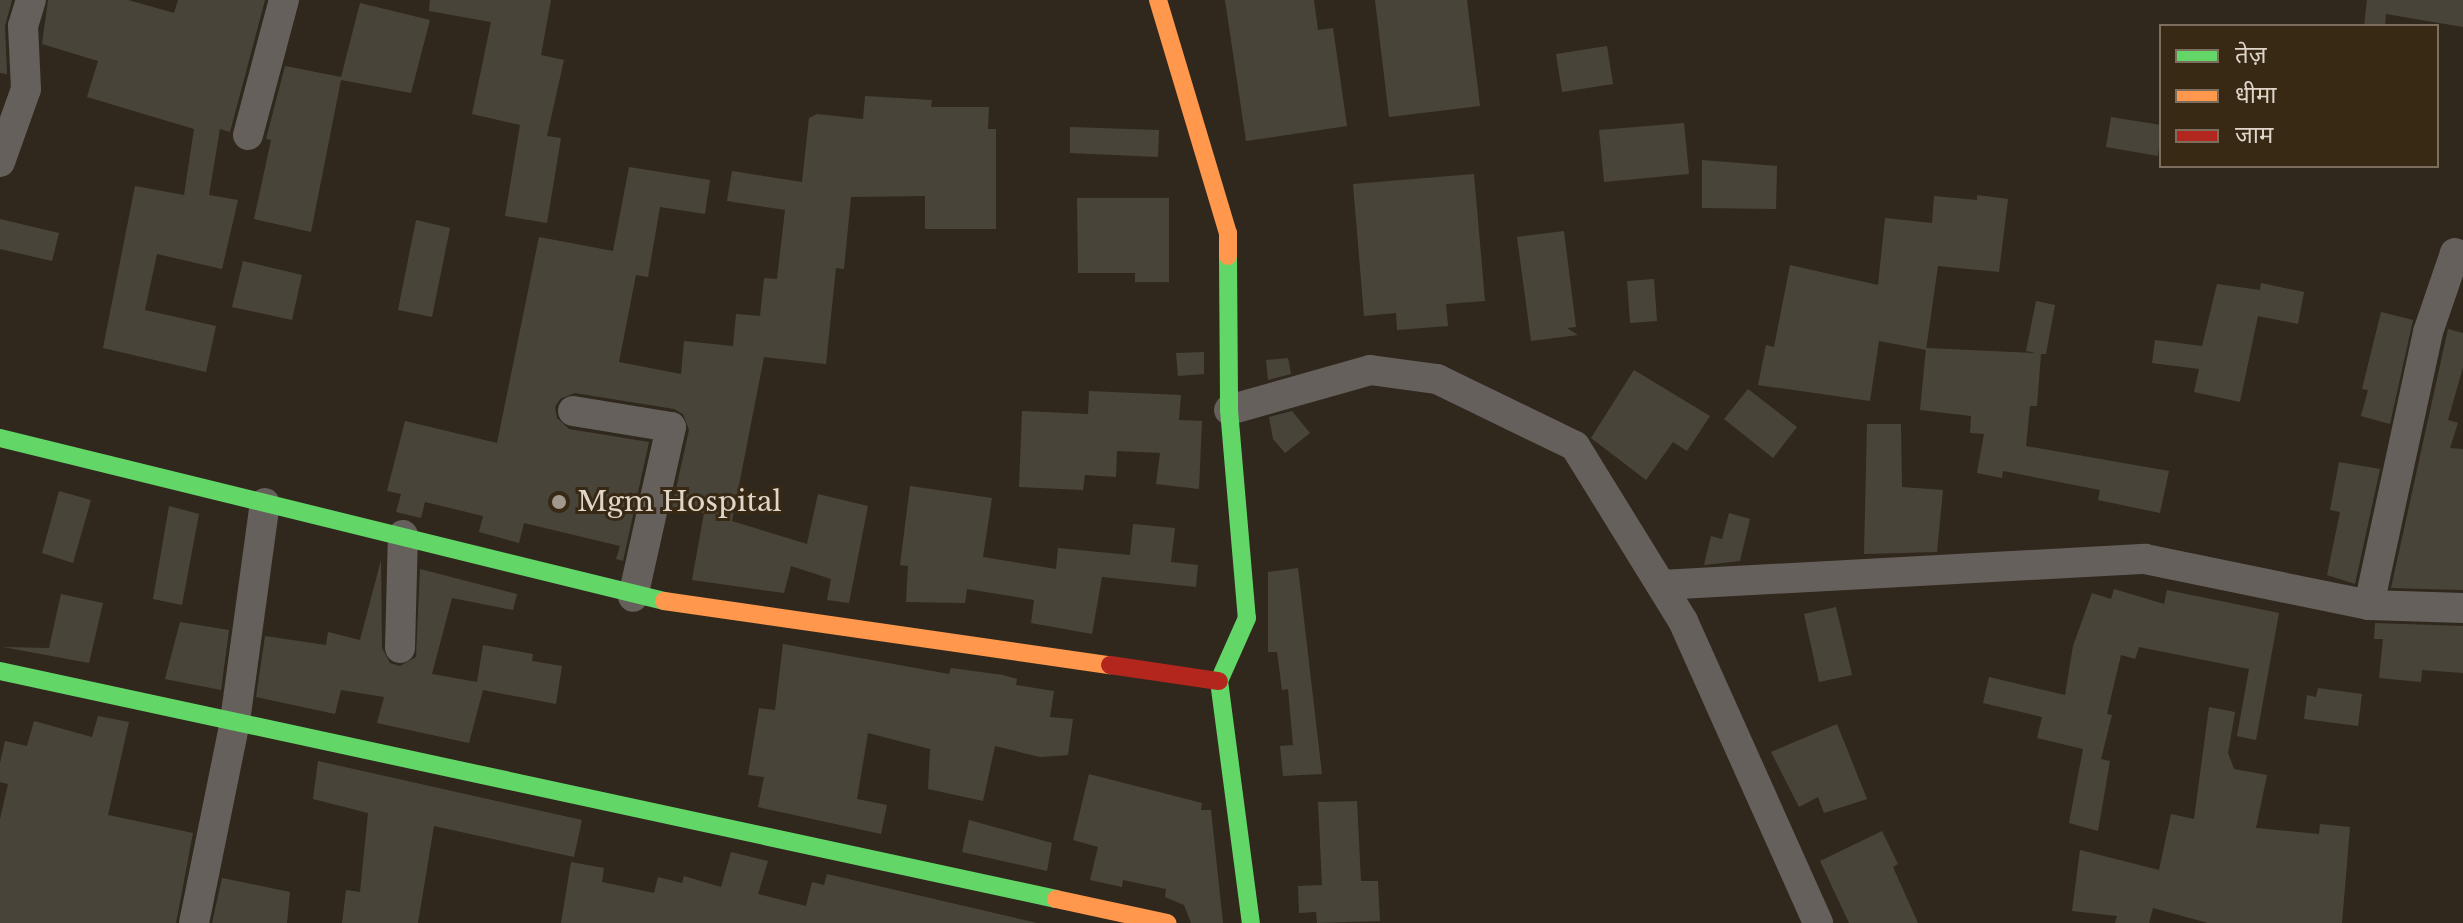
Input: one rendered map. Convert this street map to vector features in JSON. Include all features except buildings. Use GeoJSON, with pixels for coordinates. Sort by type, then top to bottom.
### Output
{"type":"FeatureCollection","features":[{"type":"Feature","properties":{"kind":"street"},"geometry":{"type":"LineString","coordinates":[[0,162],[26,89],[23,26],[31,0]]}},
{"type":"Feature","properties":{"kind":"street"},"geometry":{"type":"LineString","coordinates":[[248,135],[284,0]]}},
{"type":"Feature","properties":{"kind":"street"},"geometry":{"type":"LineString","coordinates":[[1158,0],[1228,233],[1229,410],[1247,618],[1219,681],[1251,923]]}},
{"type":"Feature","properties":{"kind":"street"},"geometry":{"type":"LineString","coordinates":[[2369,605],[2428,332],[2455,253],[2463,257]]}},
{"type":"Feature","properties":{"kind":"street"},"geometry":{"type":"LineString","coordinates":[[1229,410],[1370,370],[1437,379],[1575,446],[1683,621],[1818,923]]}},
{"type":"Feature","properties":{"kind":"street"},"geometry":{"type":"LineString","coordinates":[[573,411],[671,427],[633,597]]}},
{"type":"Feature","properties":{"kind":"street"},"geometry":{"type":"LineString","coordinates":[[0,438],[403,535],[633,597],[1219,681]]}},
{"type":"Feature","properties":{"kind":"street"},"geometry":{"type":"LineString","coordinates":[[194,923],[235,721],[265,503]]}},
{"type":"Feature","properties":{"kind":"street"},"geometry":{"type":"LineString","coordinates":[[400,648],[403,535]]}},
{"type":"Feature","properties":{"kind":"street"},"geometry":{"type":"LineString","coordinates":[[1661,585],[2145,559],[2369,605],[2463,608]]}},
{"type":"Feature","properties":{"kind":"street"},"geometry":{"type":"LineString","coordinates":[[0,671],[1167,923]]}},
{"type":"Feature","properties":{"kind":"traffic: fast"},"geometry":{"type":"LineString","coordinates":[[1228,256],[1229,410],[1247,618],[1219,681],[1251,923]]}},
{"type":"Feature","properties":{"kind":"traffic: fast"},"geometry":{"type":"LineString","coordinates":[[0,438],[664,601]]}},
{"type":"Feature","properties":{"kind":"traffic: fast"},"geometry":{"type":"LineString","coordinates":[[0,671],[1056,899]]}},
{"type":"Feature","properties":{"kind":"traffic: slow"},"geometry":{"type":"LineString","coordinates":[[1158,0],[1228,233],[1228,256]]}},
{"type":"Feature","properties":{"kind":"traffic: slow"},"geometry":{"type":"LineString","coordinates":[[664,601],[1110,665]]}},
{"type":"Feature","properties":{"kind":"traffic: slow"},"geometry":{"type":"LineString","coordinates":[[1056,899],[1167,923]]}},
{"type":"Feature","properties":{"kind":"traffic: jam"},"geometry":{"type":"LineString","coordinates":[[1110,665],[1219,681]]}},
{"type":"Feature","properties":{"kind":"place","name":"Mgm Hospital"},"geometry":{"type":"Point","coordinates":[559,502]}}]}
